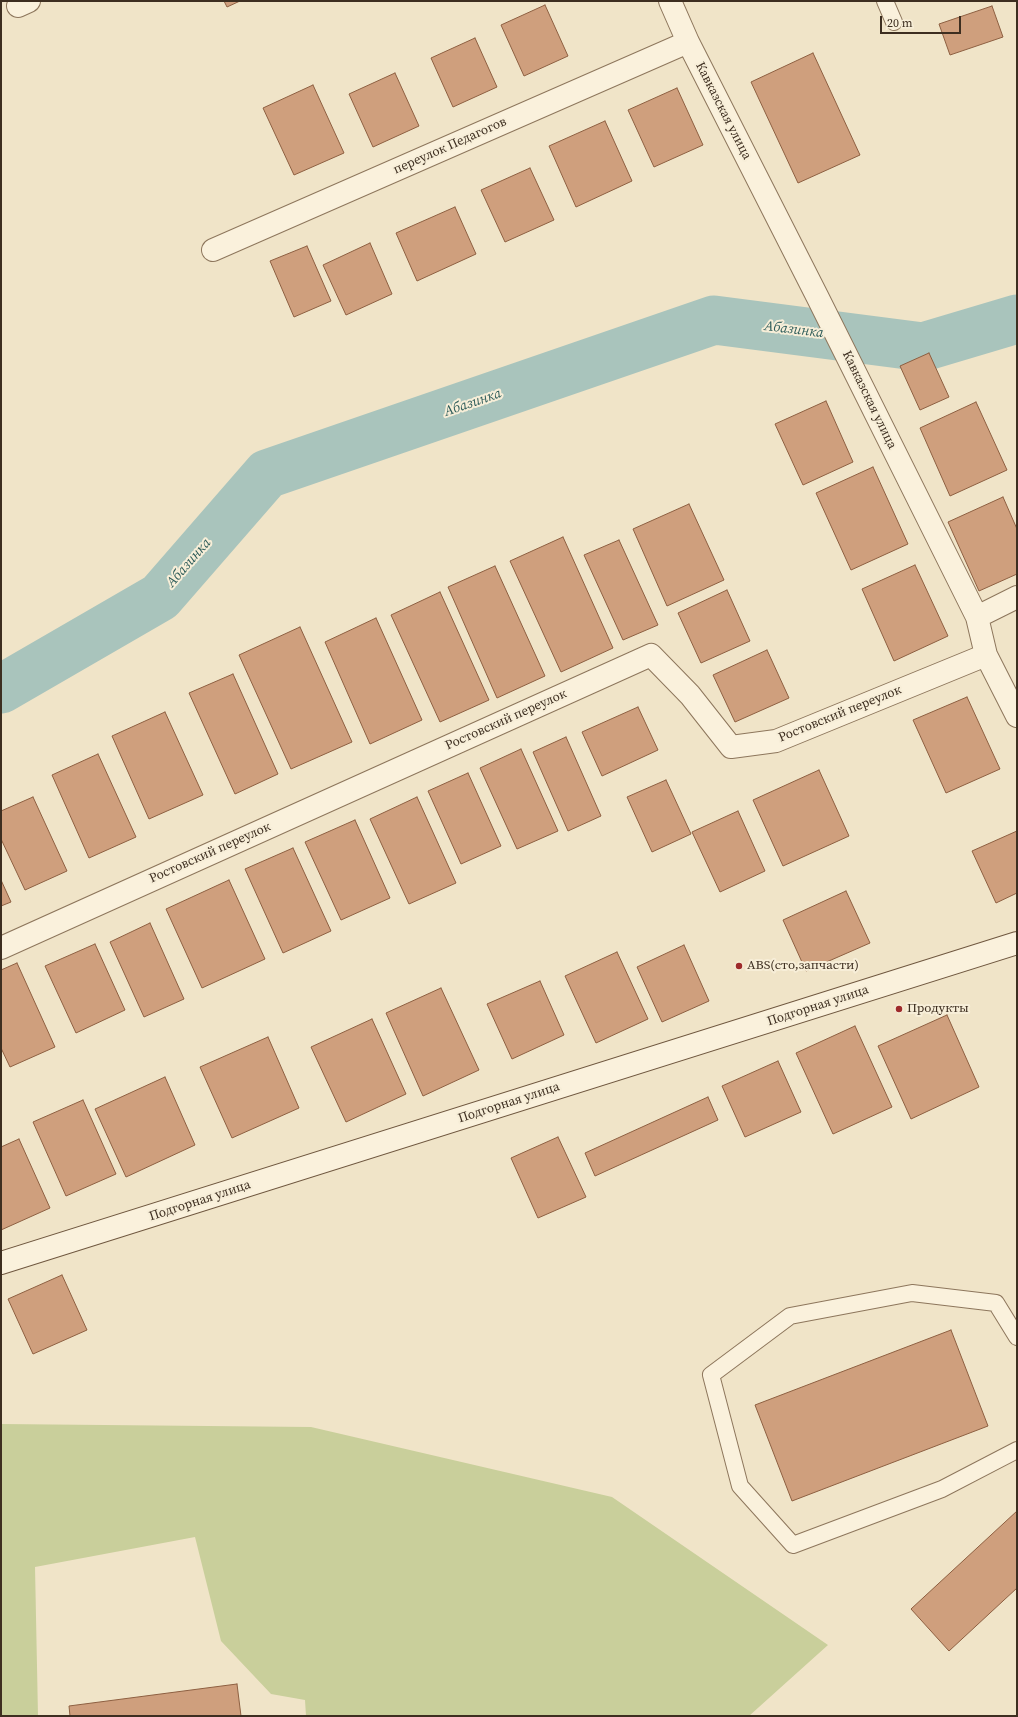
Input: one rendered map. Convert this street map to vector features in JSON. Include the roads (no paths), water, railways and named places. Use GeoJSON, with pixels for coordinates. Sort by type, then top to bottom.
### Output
{"type":"FeatureCollection","features":[{"type":"Feature","properties":{"kind":"street","name":"Кавказская улица"},"geometry":{"type":"LineString","coordinates":[[670,1],[688,42],[818,298],[976,617],[986,655],[1017,716]]}},
{"type":"Feature","properties":{"kind":"street","name":"переулок Педагогов"},"geometry":{"type":"LineString","coordinates":[[213,250],[688,42]]}},
{"type":"Feature","properties":{"kind":"street"},"geometry":{"type":"LineString","coordinates":[[976,617],[1017,597]]}},
{"type":"Feature","properties":{"kind":"street","name":"Ростовский переулок"},"geometry":{"type":"LineString","coordinates":[[1,948],[651,655],[690,695],[731,747],[776,741],[986,655]]}},
{"type":"Feature","properties":{"kind":"street","name":"Подгорная улица"},"geometry":{"type":"LineString","coordinates":[[1,1263],[1017,943]]}},
{"type":"Feature","properties":{"kind":"lane"},"geometry":{"type":"LineString","coordinates":[[885,1],[894,22]]}},
{"type":"Feature","properties":{"kind":"lane"},"geometry":{"type":"LineString","coordinates":[[1017,1337],[996,1303],[912,1293],[790,1316],[711,1375],[740,1486],[793,1545],[942,1489],[1017,1450]]}},
{"type":"Feature","properties":{"kind":"waterway","name":"Абазинка"},"geometry":{"type":"LineString","coordinates":[[1,689],[160,597],[267,474],[714,320],[923,347],[1017,319]]}},
{"type":"Feature","properties":{"kind":"place","name":"ABS(сто,запчасти)"},"geometry":{"type":"Point","coordinates":[739,966]}},
{"type":"Feature","properties":{"kind":"place","name":"Продукты"},"geometry":{"type":"Point","coordinates":[899,1009]}}]}
